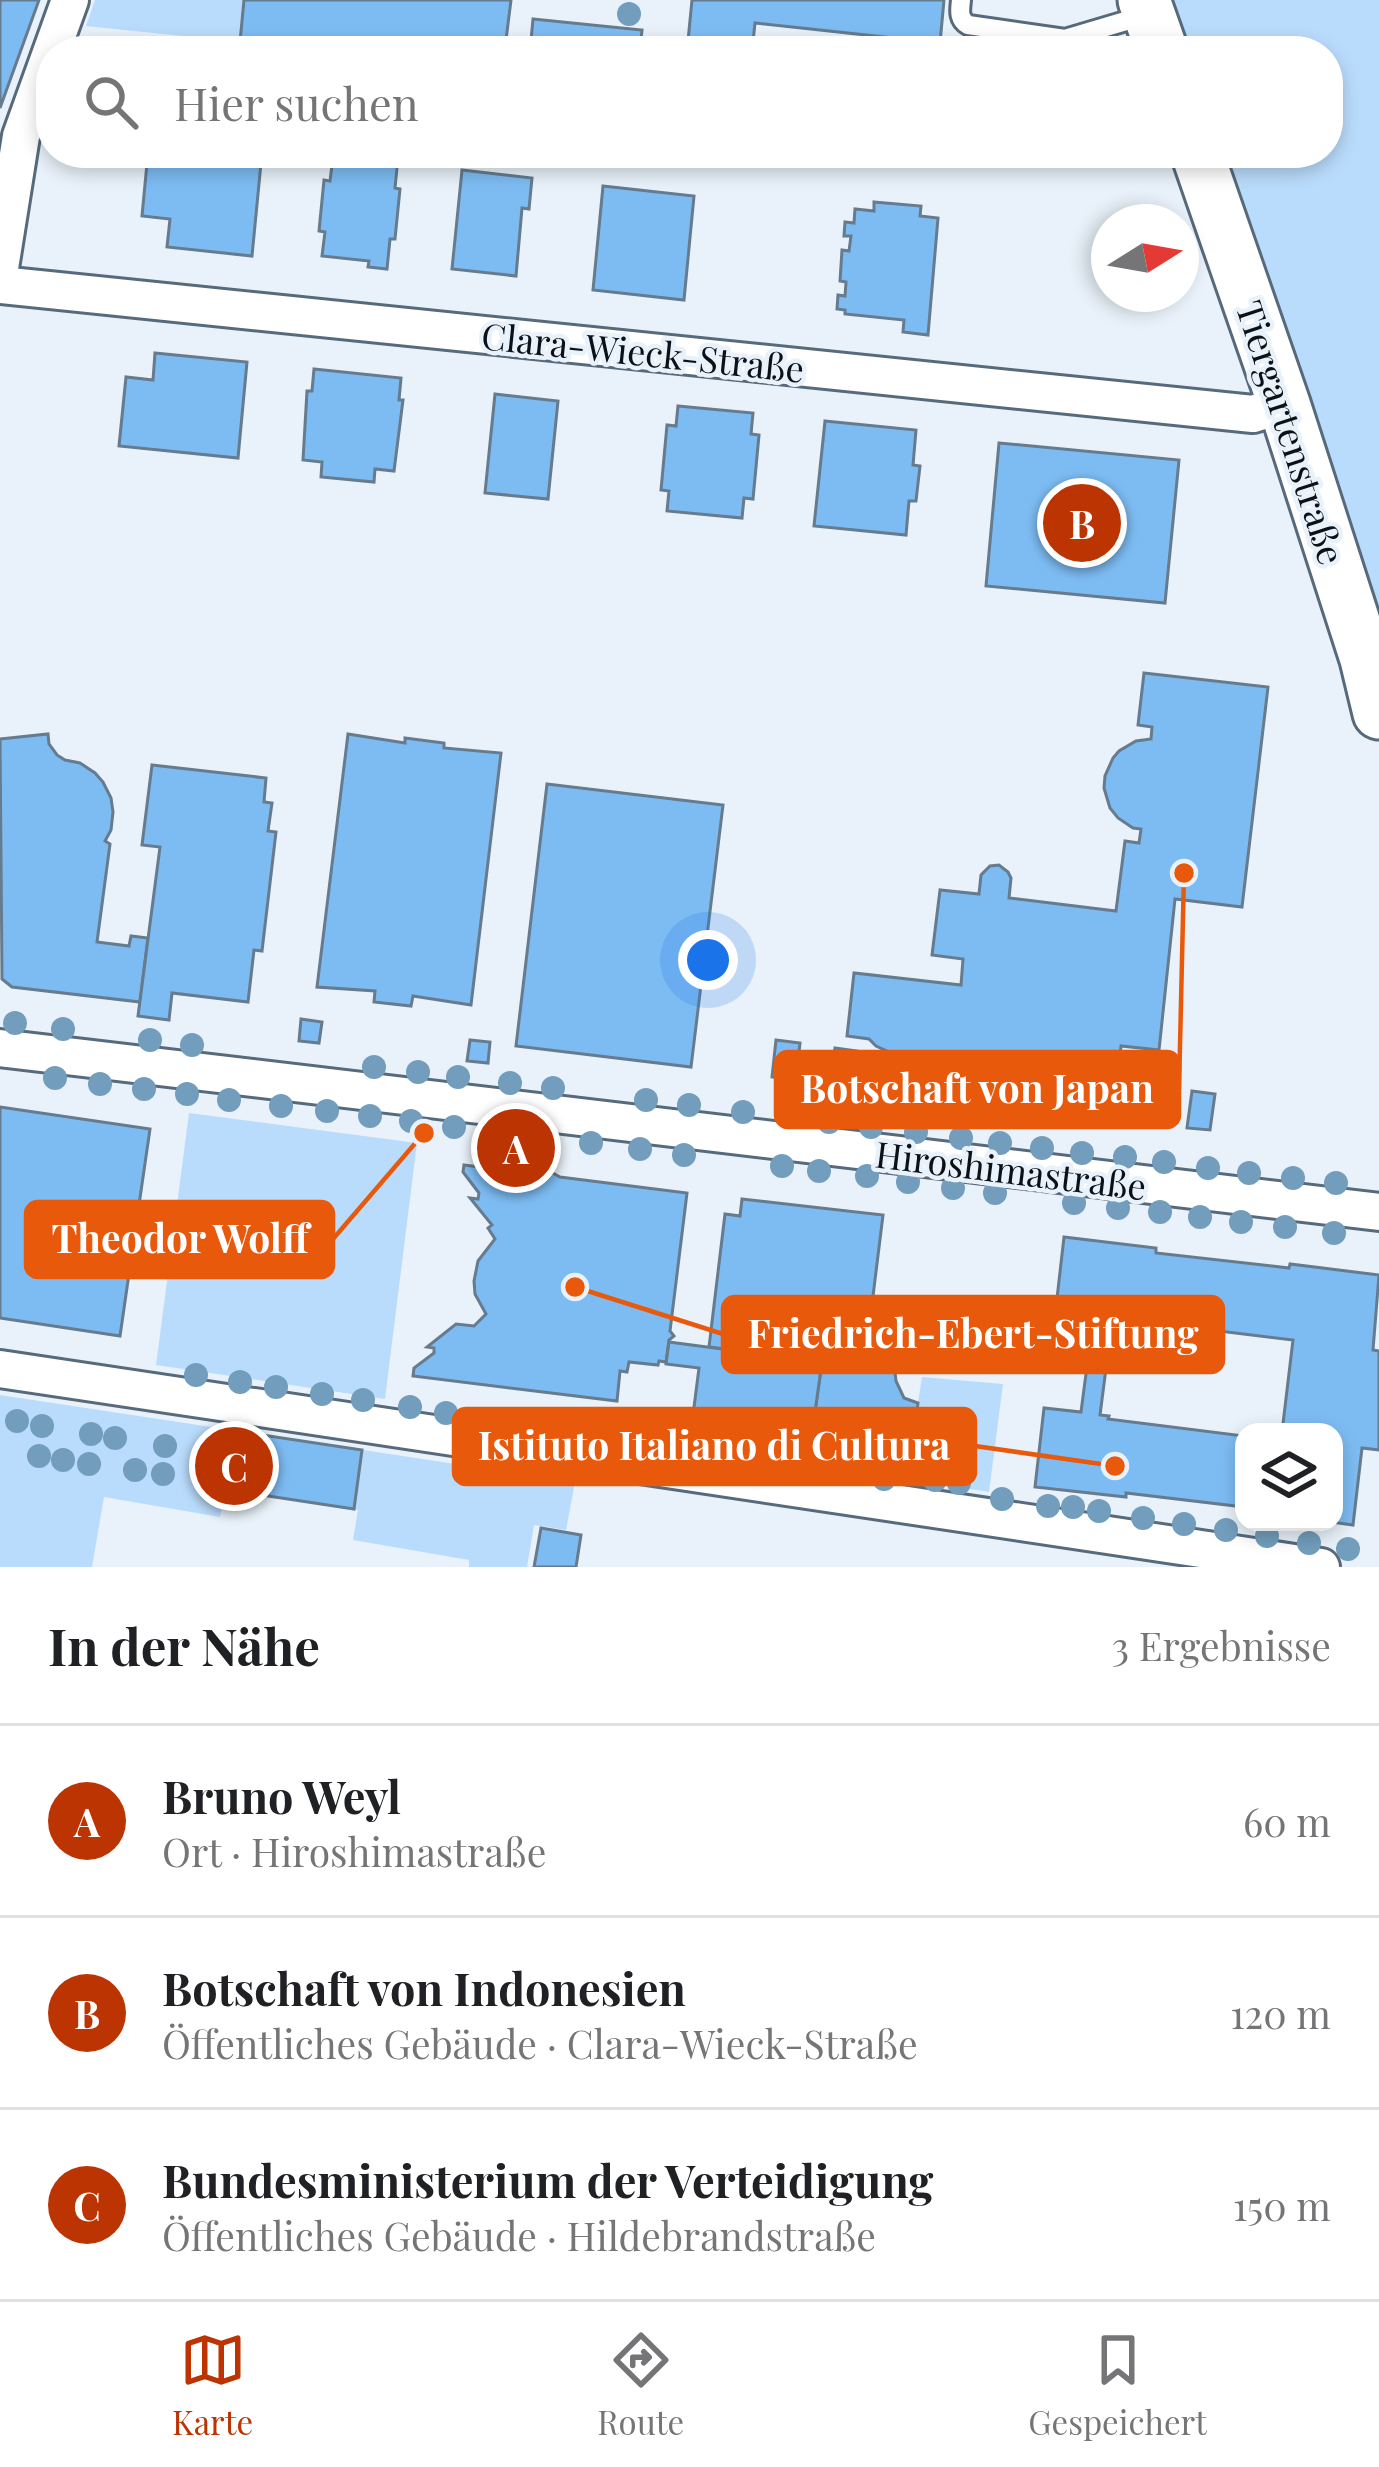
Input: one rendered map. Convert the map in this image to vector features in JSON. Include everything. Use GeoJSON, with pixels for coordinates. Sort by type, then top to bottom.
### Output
{"type":"FeatureCollection","features":[{"type":"Feature","properties":{"kind":"main road","name":"Tiergartenstraße"},"geometry":{"type":"LineString","coordinates":[[1202,168],[1284,404],[1379,713]]}},
{"type":"Feature","properties":{"kind":"street"},"geometry":{"type":"LineString","coordinates":[[57,36],[70,0]]}},
{"type":"Feature","properties":{"kind":"street"},"geometry":{"type":"LineString","coordinates":[[0,268],[21,136],[36,94]]}},
{"type":"Feature","properties":{"kind":"street","name":"Clara-Wieck-Straße"},"geometry":{"type":"LineString","coordinates":[[0,285],[1253,414],[1284,404]]}},
{"type":"Feature","properties":{"kind":"street","name":"Hiroshimastraße"},"geometry":{"type":"LineString","coordinates":[[0,1048],[1379,1213]]}},
{"type":"Feature","properties":{"kind":"street"},"geometry":{"type":"LineString","coordinates":[[0,1369],[1321,1567]]}},
{"type":"Feature","properties":{"kind":"lane"},"geometry":{"type":"LineString","coordinates":[[961,0],[959,14],[968,25],[1044,36]]}},
{"type":"Feature","properties":{"kind":"lane"},"geometry":{"type":"LineString","coordinates":[[1080,36],[1152,22]]}},
{"type":"Feature","properties":{"kind":"shaded area"},"geometry":{"type":"Polygon","coordinates":[[[95,0],[244,0],[241,36],[182,36],[86,26],[95,0]]]}},
{"type":"Feature","properties":{"kind":"shaded area"},"geometry":{"type":"Polygon","coordinates":[[[1173,0],[1379,0],[1379,624],[1232,168],[1343,168],[1343,36],[1186,36],[1173,0]]]}},
{"type":"Feature","properties":{"kind":"shaded area"},"geometry":{"type":"Polygon","coordinates":[[[189,1113],[417,1143],[385,1399],[156,1365],[189,1113]]]}},
{"type":"Feature","properties":{"kind":"shaded area"},"geometry":{"type":"Polygon","coordinates":[[[922,1377],[1003,1384],[989,1492],[906,1479],[922,1377]]]}},
{"type":"Feature","properties":{"kind":"shaded area"},"geometry":{"type":"Polygon","coordinates":[[[0,1395],[575,1482],[566,1530],[534,1525],[527,1567],[469,1567],[469,1560],[353,1540],[358,1510],[226,1487],[220,1517],[104,1497],[92,1567],[0,1567],[0,1395]]]}},
{"type":"Feature","properties":{"kind":"building"},"geometry":{"type":"Polygon","coordinates":[[[0,0],[39,0],[0,108],[0,0]]]}},
{"type":"Feature","properties":{"kind":"building"},"geometry":{"type":"Polygon","coordinates":[[[244,0],[511,0],[506,36],[241,36],[244,0]]]}},
{"type":"Feature","properties":{"kind":"building"},"geometry":{"type":"Polygon","coordinates":[[[692,0],[944,0],[941,36],[875,36],[755,23],[754,36],[688,36],[692,0]]]}},
{"type":"Feature","properties":{"kind":"building"},"geometry":{"type":"Polygon","coordinates":[[[533,19],[642,30],[641,36],[531,36],[533,19]]]}},
{"type":"Feature","properties":{"kind":"building"},"geometry":{"type":"Polygon","coordinates":[[[147,168],[261,168],[252,256],[167,247],[170,219],[142,216],[147,168]]]}},
{"type":"Feature","properties":{"kind":"building"},"geometry":{"type":"Polygon","coordinates":[[[332,168],[397,168],[395,188],[400,189],[387,269],[368,267],[369,261],[322,256],[325,232],[319,231],[324,180],[330,181],[332,168]]]}},
{"type":"Feature","properties":{"kind":"building"},"geometry":{"type":"Polygon","coordinates":[[[462,170],[532,178],[529,209],[522,208],[516,276],[452,269],[462,170]]]}},
{"type":"Feature","properties":{"kind":"building"},"geometry":{"type":"Polygon","coordinates":[[[603,186],[694,196],[684,300],[593,290],[603,186]]]}},
{"type":"Feature","properties":{"kind":"building"},"geometry":{"type":"Polygon","coordinates":[[[874,202],[921,206],[920,216],[938,218],[928,335],[903,332],[904,320],[845,314],[837,309],[838,295],[845,296],[846,282],[840,281],[842,250],[849,251],[851,236],[844,236],[845,222],[854,223],[855,209],[874,211],[874,202]]]}},
{"type":"Feature","properties":{"kind":"building"},"geometry":{"type":"Polygon","coordinates":[[[155,353],[247,362],[238,458],[119,446],[126,377],[153,380],[155,353]]]}},
{"type":"Feature","properties":{"kind":"building"},"geometry":{"type":"Polygon","coordinates":[[[314,369],[401,378],[399,400],[403,400],[394,471],[375,469],[374,482],[321,477],[322,462],[303,460],[307,391],[312,391],[314,369]]]}},
{"type":"Feature","properties":{"kind":"building"},"geometry":{"type":"Polygon","coordinates":[[[495,394],[558,401],[548,499],[485,493],[495,394]]]}},
{"type":"Feature","properties":{"kind":"building"},"geometry":{"type":"Polygon","coordinates":[[[678,406],[753,413],[751,434],[759,435],[753,499],[744,498],[742,518],[667,511],[669,491],[661,490],[667,425],[676,426],[678,406]]]}},
{"type":"Feature","properties":{"kind":"building"},"geometry":{"type":"Polygon","coordinates":[[[825,421],[916,430],[913,465],[920,466],[916,501],[909,501],[906,535],[814,526],[825,421]]]}},
{"type":"Feature","properties":{"kind":"building"},"geometry":{"type":"Polygon","coordinates":[[[999,443],[1179,460],[1165,603],[986,586],[999,443]]]}},
{"type":"Feature","properties":{"kind":"building"},"geometry":{"type":"Polygon","coordinates":[[[1144,673],[1268,687],[1242,907],[1175,899],[1159,1050],[1121,1046],[1119,1072],[958,1054],[932,1061],[907,1060],[869,1039],[847,1036],[854,973],[961,985],[963,959],[932,955],[940,890],[979,894],[981,875],[990,866],[999,865],[1008,872],[1009,898],[1116,911],[1125,841],[1139,843],[1141,829],[1118,818],[1110,808],[1105,776],[1119,751],[1151,739],[1152,727],[1138,725],[1144,673]]]}},
{"type":"Feature","properties":{"kind":"building"},"geometry":{"type":"Polygon","coordinates":[[[48,734],[57,755],[95,773],[111,798],[97,942],[129,946],[131,936],[148,938],[140,1002],[12,987],[2,979],[0,739],[48,734]]]}},
{"type":"Feature","properties":{"kind":"building"},"geometry":{"type":"Polygon","coordinates":[[[348,734],[501,753],[471,1005],[413,996],[411,1006],[374,1002],[375,991],[317,987],[348,734]]]}},
{"type":"Feature","properties":{"kind":"building"},"geometry":{"type":"Polygon","coordinates":[[[152,765],[266,778],[264,802],[272,803],[268,831],[276,832],[262,951],[254,950],[248,1002],[172,993],[169,1020],[138,1016],[160,847],[142,845],[152,765]]]}},
{"type":"Feature","properties":{"kind":"building"},"geometry":{"type":"Polygon","coordinates":[[[547,784],[723,805],[691,1067],[516,1046],[547,784]]]}},
{"type":"Feature","properties":{"kind":"building"},"geometry":{"type":"Polygon","coordinates":[[[301,1019],[322,1022],[319,1043],[299,1041],[301,1019]]]}},
{"type":"Feature","properties":{"kind":"building"},"geometry":{"type":"Polygon","coordinates":[[[470,1040],[490,1042],[488,1063],[467,1061],[470,1040]]]}},
{"type":"Feature","properties":{"kind":"building"},"geometry":{"type":"Polygon","coordinates":[[[776,1040],[800,1043],[796,1080],[772,1077],[776,1040]]]}},
{"type":"Feature","properties":{"kind":"building"},"geometry":{"type":"Polygon","coordinates":[[[835,1048],[857,1051],[853,1087],[830,1084],[835,1048]]]}},
{"type":"Feature","properties":{"kind":"building"},"geometry":{"type":"Polygon","coordinates":[[[1192,1091],[1215,1094],[1210,1130],[1187,1128],[1192,1091]]]}},
{"type":"Feature","properties":{"kind":"building"},"geometry":{"type":"Polygon","coordinates":[[[0,1107],[150,1129],[120,1336],[0,1318],[0,1107]]]}},
{"type":"Feature","properties":{"kind":"building"},"geometry":{"type":"Polygon","coordinates":[[[464,1165],[521,1172],[542,1167],[560,1177],[687,1193],[670,1331],[674,1336],[669,1340],[666,1362],[629,1362],[627,1372],[620,1371],[617,1401],[413,1376],[414,1368],[434,1353],[434,1348],[427,1347],[456,1324],[474,1326],[486,1314],[474,1281],[478,1261],[495,1239],[488,1228],[492,1225],[470,1198],[478,1199],[479,1193],[463,1172],[464,1165]]]}},
{"type":"Feature","properties":{"kind":"building"},"geometry":{"type":"Polygon","coordinates":[[[742,1199],[883,1215],[864,1369],[895,1372],[904,1398],[918,1403],[911,1451],[875,1445],[861,1449],[812,1433],[822,1362],[709,1347],[725,1214],[740,1216],[742,1199]]]}},
{"type":"Feature","properties":{"kind":"building"},"geometry":{"type":"Polygon","coordinates":[[[1064,1237],[1156,1248],[1156,1253],[1379,1275],[1373,1350],[1379,1351],[1379,1450],[1362,1448],[1353,1525],[1343,1524],[1343,1423],[1283,1423],[1293,1340],[1121,1319],[1121,1324],[1112,1322],[1100,1415],[1235,1435],[1235,1506],[1035,1487],[1044,1408],[1081,1412],[1093,1320],[1055,1316],[1064,1237]]]}},
{"type":"Feature","properties":{"kind":"building"},"geometry":{"type":"Polygon","coordinates":[[[669,1342],[822,1362],[812,1433],[770,1427],[771,1418],[736,1413],[735,1420],[693,1415],[699,1368],[666,1364],[669,1342]]]}},
{"type":"Feature","properties":{"kind":"building"},"geometry":{"type":"Polygon","coordinates":[[[223,1429],[362,1450],[354,1509],[268,1496],[272,1472],[219,1463],[223,1429]]]}},
{"type":"Feature","properties":{"kind":"building"},"geometry":{"type":"Polygon","coordinates":[[[541,1528],[581,1535],[576,1567],[534,1567],[541,1528]]]}},
{"type":"Feature","properties":{"kind":"place","name":"Botschaft von Indonesien"},"geometry":{"type":"Point","coordinates":[1082,523]}},
{"type":"Feature","properties":{"kind":"place","name":"Botschaft von Japan"},"geometry":{"type":"Point","coordinates":[1184,873]}},
{"type":"Feature","properties":{"kind":"place","name":"Theodor Wolff"},"geometry":{"type":"Point","coordinates":[424,1133]}},
{"type":"Feature","properties":{"kind":"place","name":"Bruno Weyl"},"geometry":{"type":"Point","coordinates":[516,1148]}},
{"type":"Feature","properties":{"kind":"place","name":"Friedrich-Ebert-Stiftung"},"geometry":{"type":"Point","coordinates":[575,1287]}},
{"type":"Feature","properties":{"kind":"place","name":"Bundesministerium der Verteidigung"},"geometry":{"type":"Point","coordinates":[234,1466]}},
{"type":"Feature","properties":{"kind":"place","name":"Istituto Italiano di Cultura"},"geometry":{"type":"Point","coordinates":[1115,1466]}}]}
